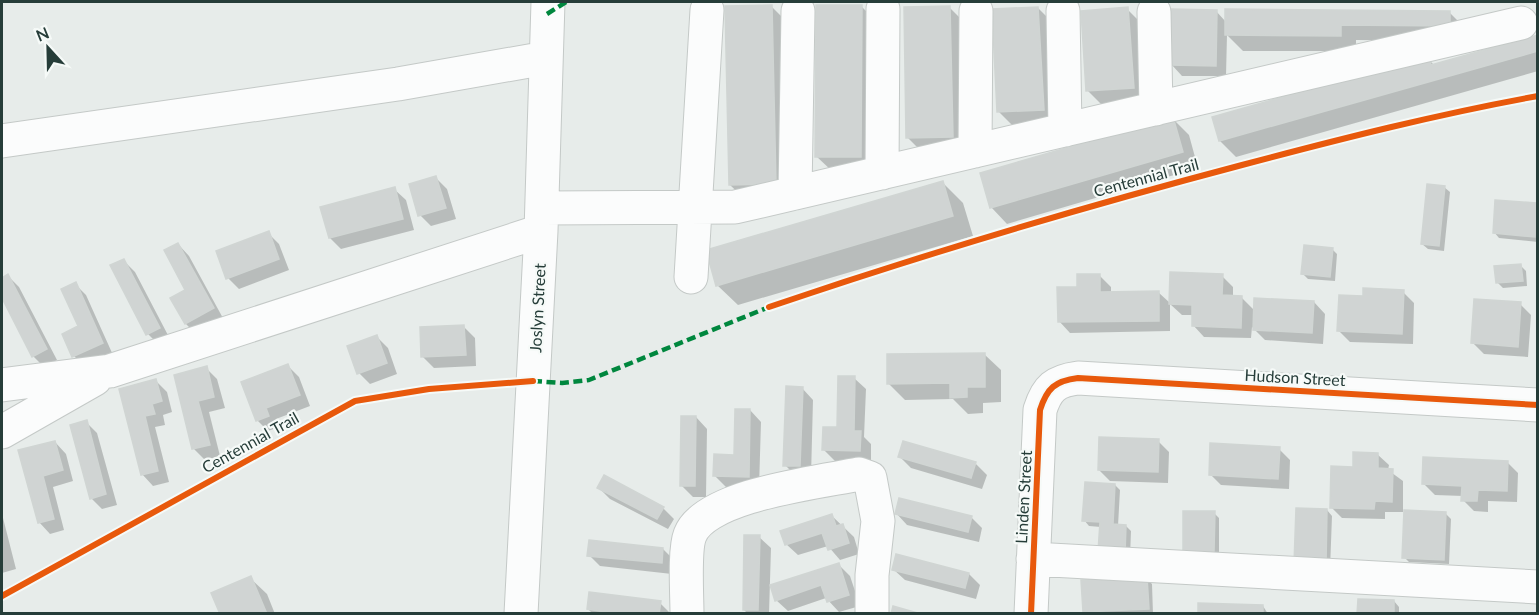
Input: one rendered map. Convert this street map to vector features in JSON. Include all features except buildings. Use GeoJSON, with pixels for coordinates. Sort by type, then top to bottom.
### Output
{"type":"FeatureCollection","features":[{"type":"Feature","properties":{"kind":"street","name":"Joslyn Street"},"geometry":{"type":"LineString","coordinates":[[521,614],[542,220],[548,2]]}},
{"type":"Feature","properties":{"kind":"street"},"geometry":{"type":"LineString","coordinates":[[882,173],[883,9]]}},
{"type":"Feature","properties":{"kind":"street"},"geometry":{"type":"LineString","coordinates":[[691,277],[706,10]]}},
{"type":"Feature","properties":{"kind":"street"},"geometry":{"type":"LineString","coordinates":[[795,193],[798,11]]}},
{"type":"Feature","properties":{"kind":"street"},"geometry":{"type":"LineString","coordinates":[[975,151],[976,11]]}},
{"type":"Feature","properties":{"kind":"street"},"geometry":{"type":"LineString","coordinates":[[1064,11],[1065,130]]}},
{"type":"Feature","properties":{"kind":"street"},"geometry":{"type":"LineString","coordinates":[[1154,12],[1156,108]]}},
{"type":"Feature","properties":{"kind":"street"},"geometry":{"type":"LineString","coordinates":[[2,432],[110,371],[542,220],[696,207],[735,207],[1521,23]]}},
{"type":"Feature","properties":{"kind":"street"},"geometry":{"type":"LineString","coordinates":[[2,141],[398,84],[546,58]]}},
{"type":"Feature","properties":{"kind":"street"},"geometry":{"type":"LineString","coordinates":[[2,385],[110,371]]}},
{"type":"Feature","properties":{"kind":"street","name":"Hudson Street"},"geometry":{"type":"LineString","coordinates":[[1052,385],[1078,378],[1538,405]]}},
{"type":"Feature","properties":{"kind":"street","name":"Linden Street"},"geometry":{"type":"LineString","coordinates":[[1031,614],[1040,410],[1044,396],[1052,385]]}},
{"type":"Feature","properties":{"kind":"street"},"geometry":{"type":"LineString","coordinates":[[687,614],[690,535],[705,516],[739,499],[859,474],[870,478],[878,521],[872,575],[872,614]]}},
{"type":"Feature","properties":{"kind":"street"},"geometry":{"type":"LineString","coordinates":[[1033,559],[1538,587]]}},
{"type":"Feature","properties":{"kind":"marked path"},"geometry":{"type":"LineString","coordinates":[[547,14],[566,2]]}},
{"type":"Feature","properties":{"kind":"marked path"},"geometry":{"type":"LineString","coordinates":[[533,381],[562,383],[589,380],[769,307]]}},
{"type":"Feature","properties":{"kind":"cycle path","name":"Centennial Trail"},"geometry":{"type":"LineString","coordinates":[[769,307],[945,250],[1182,181],[1389,128],[1538,96]]}},
{"type":"Feature","properties":{"kind":"cycle path"},"geometry":{"type":"LineString","coordinates":[[1031,614],[1040,410],[1049,391],[1063,381],[1078,378],[1538,405]]}},
{"type":"Feature","properties":{"kind":"cycle path","name":"Centennial Trail"},"geometry":{"type":"LineString","coordinates":[[2,596],[355,401],[429,389],[533,381]]}}]}
